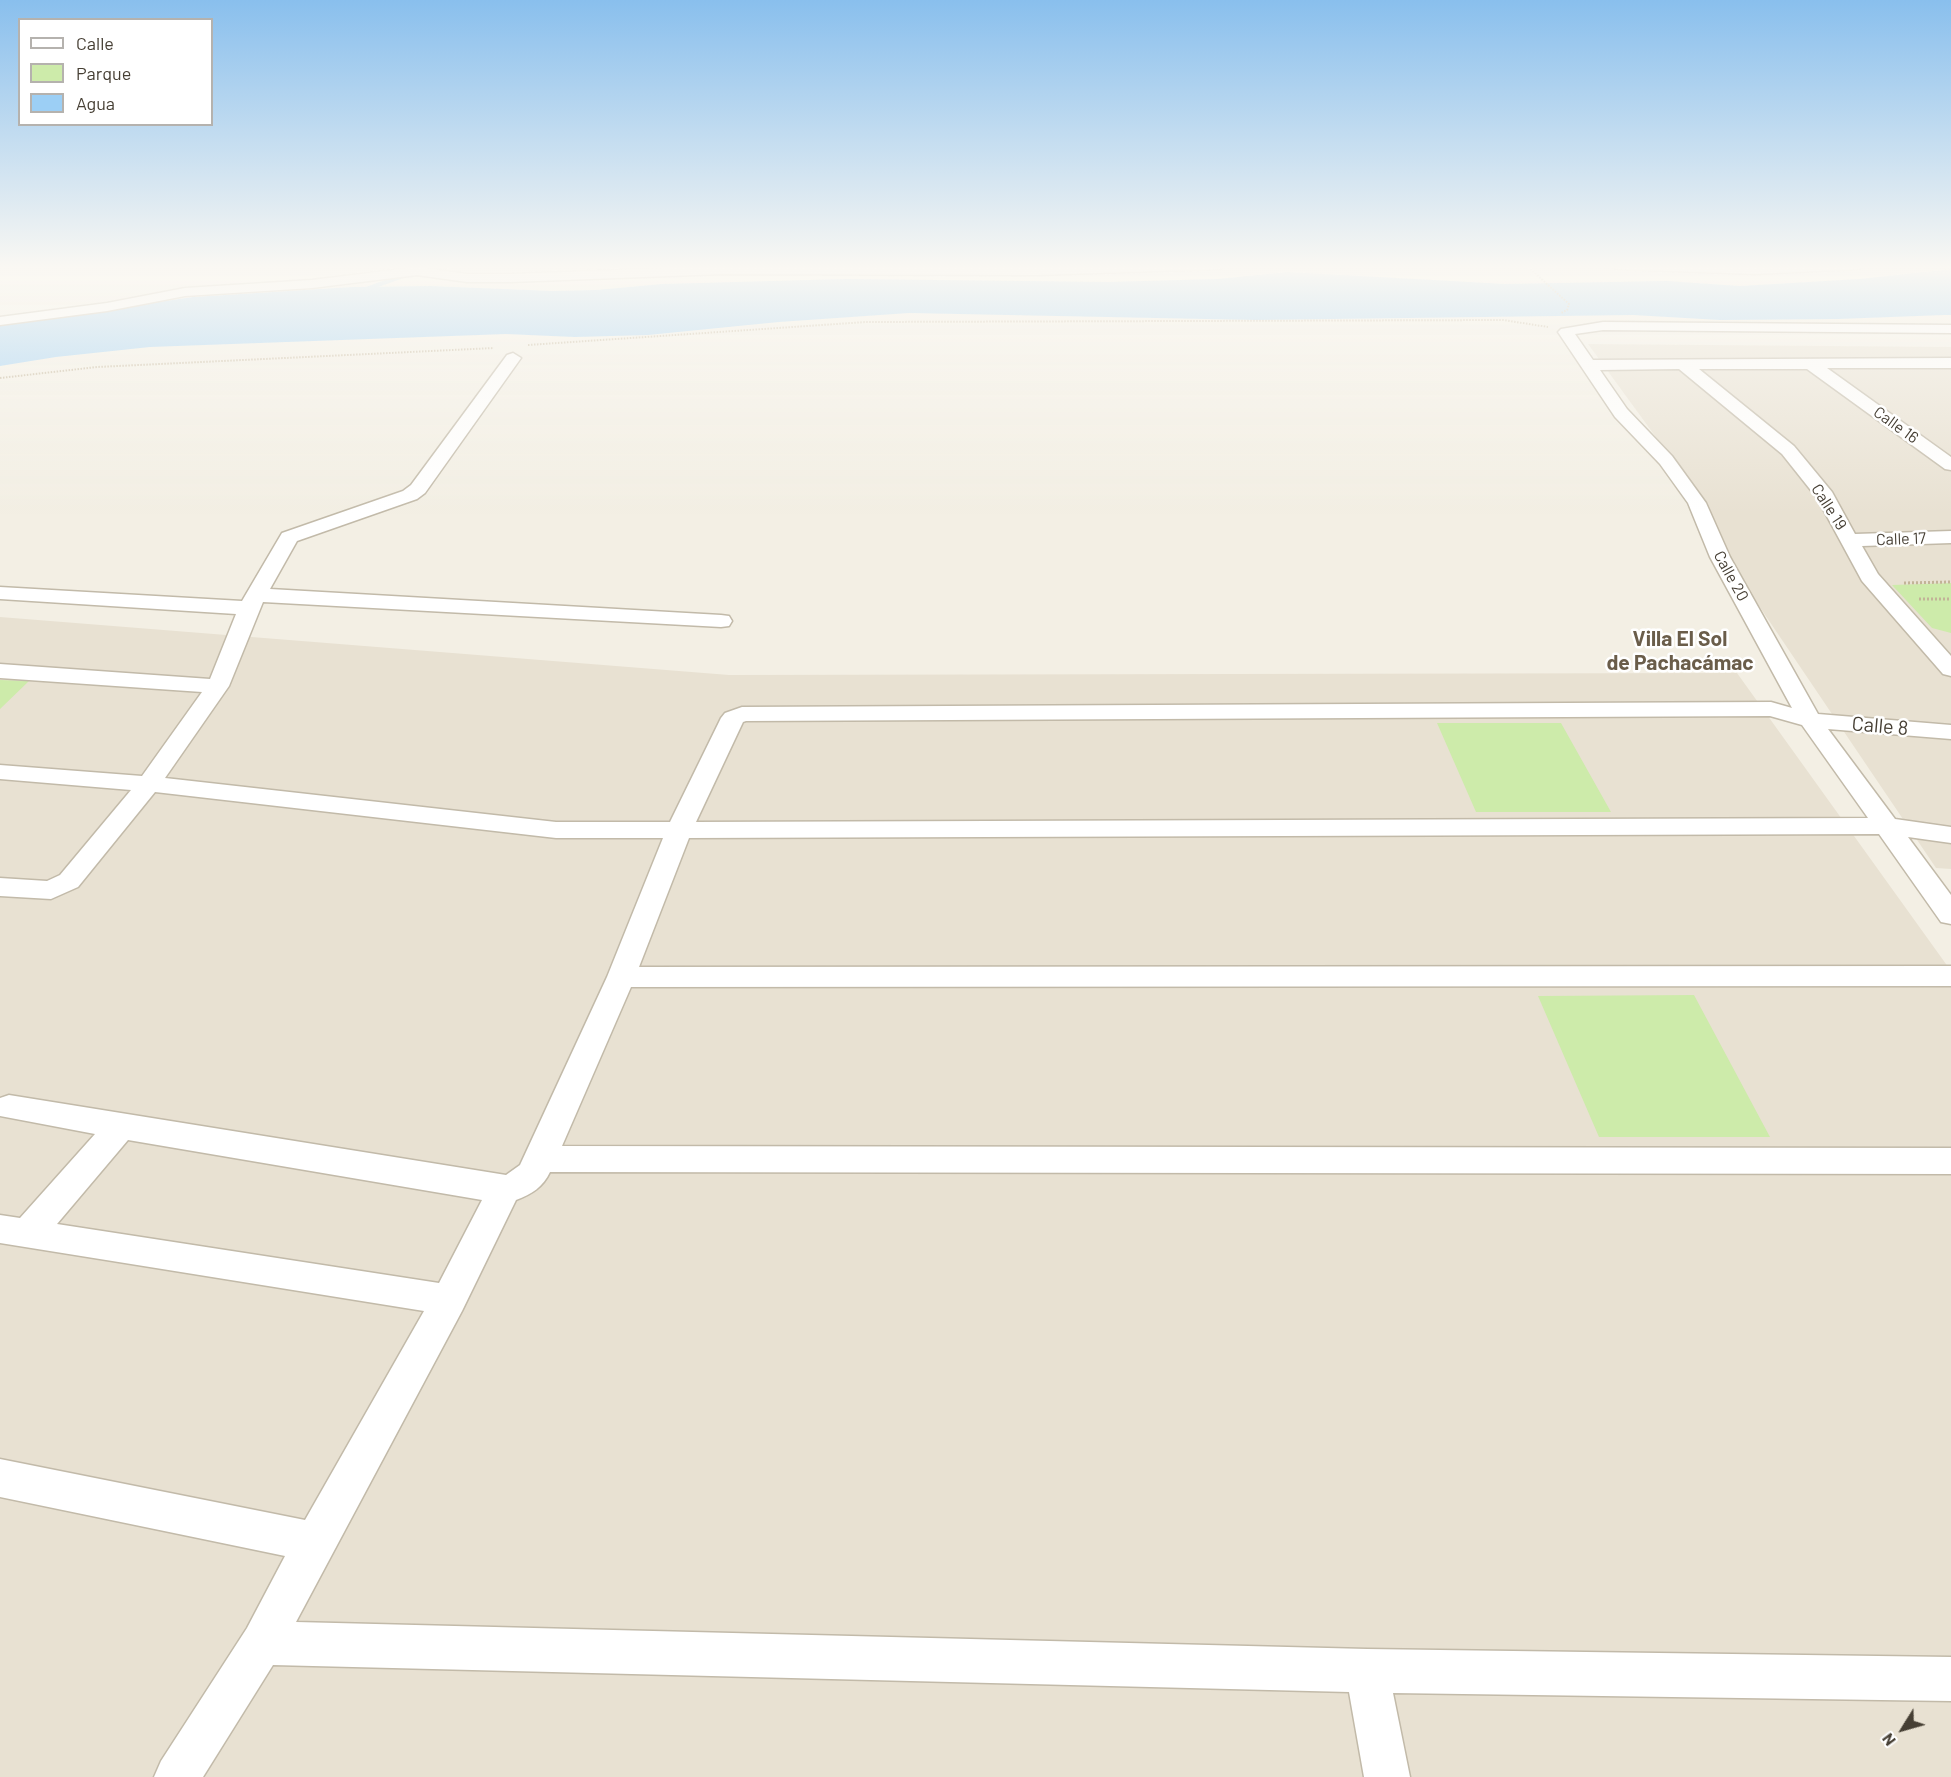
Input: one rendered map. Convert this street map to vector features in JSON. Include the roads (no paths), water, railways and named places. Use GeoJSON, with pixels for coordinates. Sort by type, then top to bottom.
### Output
{"type":"FeatureCollection","features":[{"type":"Feature","properties":{"kind":"street","name":"Calle 20"},"geometry":{"type":"LineString","coordinates":[[1577,348],[1621,413],[1666,460],[1697,503],[1720,557],[1810,720],[1951,915]]}},
{"type":"Feature","properties":{"kind":"street"},"geometry":{"type":"LineString","coordinates":[[0,887],[46,890],[64,884],[149,784],[218,686],[253,601],[289,537],[404,499],[418,489],[512,350]]}},
{"type":"Feature","properties":{"kind":"street","name":"Calle 19"},"geometry":{"type":"LineString","coordinates":[[1684,364],[1788,450],[1825,496],[1851,540],[1869,577],[1951,669]]}},
{"type":"Feature","properties":{"kind":"street","name":"Calle 16"},"geometry":{"type":"LineString","coordinates":[[1811,364],[1951,465]]}},
{"type":"Feature","properties":{"kind":"street"},"geometry":{"type":"LineString","coordinates":[[1588,365],[1947,366]]}},
{"type":"Feature","properties":{"kind":"street","name":"Calle 17"},"geometry":{"type":"LineString","coordinates":[[1851,540],[1951,537]]}},
{"type":"Feature","properties":{"kind":"street"},"geometry":{"type":"LineString","coordinates":[[0,593],[253,601],[721,621]]}},
{"type":"Feature","properties":{"kind":"street"},"geometry":{"type":"LineString","coordinates":[[1923,638],[1951,638]]}},
{"type":"Feature","properties":{"kind":"street"},"geometry":{"type":"LineString","coordinates":[[0,671],[218,686]]}},
{"type":"Feature","properties":{"kind":"street","name":"Calle 8"},"geometry":{"type":"LineString","coordinates":[[504,1190],[526,1181],[533,1174],[621,977],[680,828],[733,718],[742,714],[1771,709],[1810,720],[1951,732]]}},
{"type":"Feature","properties":{"kind":"street"},"geometry":{"type":"LineString","coordinates":[[0,772],[149,784],[534,829],[1886,826],[1951,835]]}},
{"type":"Feature","properties":{"kind":"street"},"geometry":{"type":"LineString","coordinates":[[621,977],[1951,976]]}},
{"type":"Feature","properties":{"kind":"street"},"geometry":{"type":"LineString","coordinates":[[9,1107],[504,1190],[449,1300],[315,1542],[262,1643],[177,1777]]}},
{"type":"Feature","properties":{"kind":"street"},"geometry":{"type":"LineString","coordinates":[[14,1231],[122,1125]]}},
{"type":"Feature","properties":{"kind":"street"},"geometry":{"type":"LineString","coordinates":[[540,1159],[1951,1161]]}},
{"type":"Feature","properties":{"kind":"street"},"geometry":{"type":"LineString","coordinates":[[14,1231],[449,1300]]}},
{"type":"Feature","properties":{"kind":"street"},"geometry":{"type":"LineString","coordinates":[[0,1478],[315,1542]]}},
{"type":"Feature","properties":{"kind":"street"},"geometry":{"type":"LineString","coordinates":[[262,1643],[1367,1671],[1951,1679]]}},
{"type":"Feature","properties":{"kind":"street"},"geometry":{"type":"LineString","coordinates":[[1367,1671],[1387,1777]]}},
{"type":"Feature","properties":{"kind":"water"},"geometry":{"type":"Polygon","coordinates":[[[0,348],[141,348],[56,357],[0,366],[0,348]]]}},
{"type":"Feature","properties":{"kind":"district","name":"Villa El Sol de Pachacámac"},"geometry":{"type":"Point","coordinates":[1680,651]}}]}
